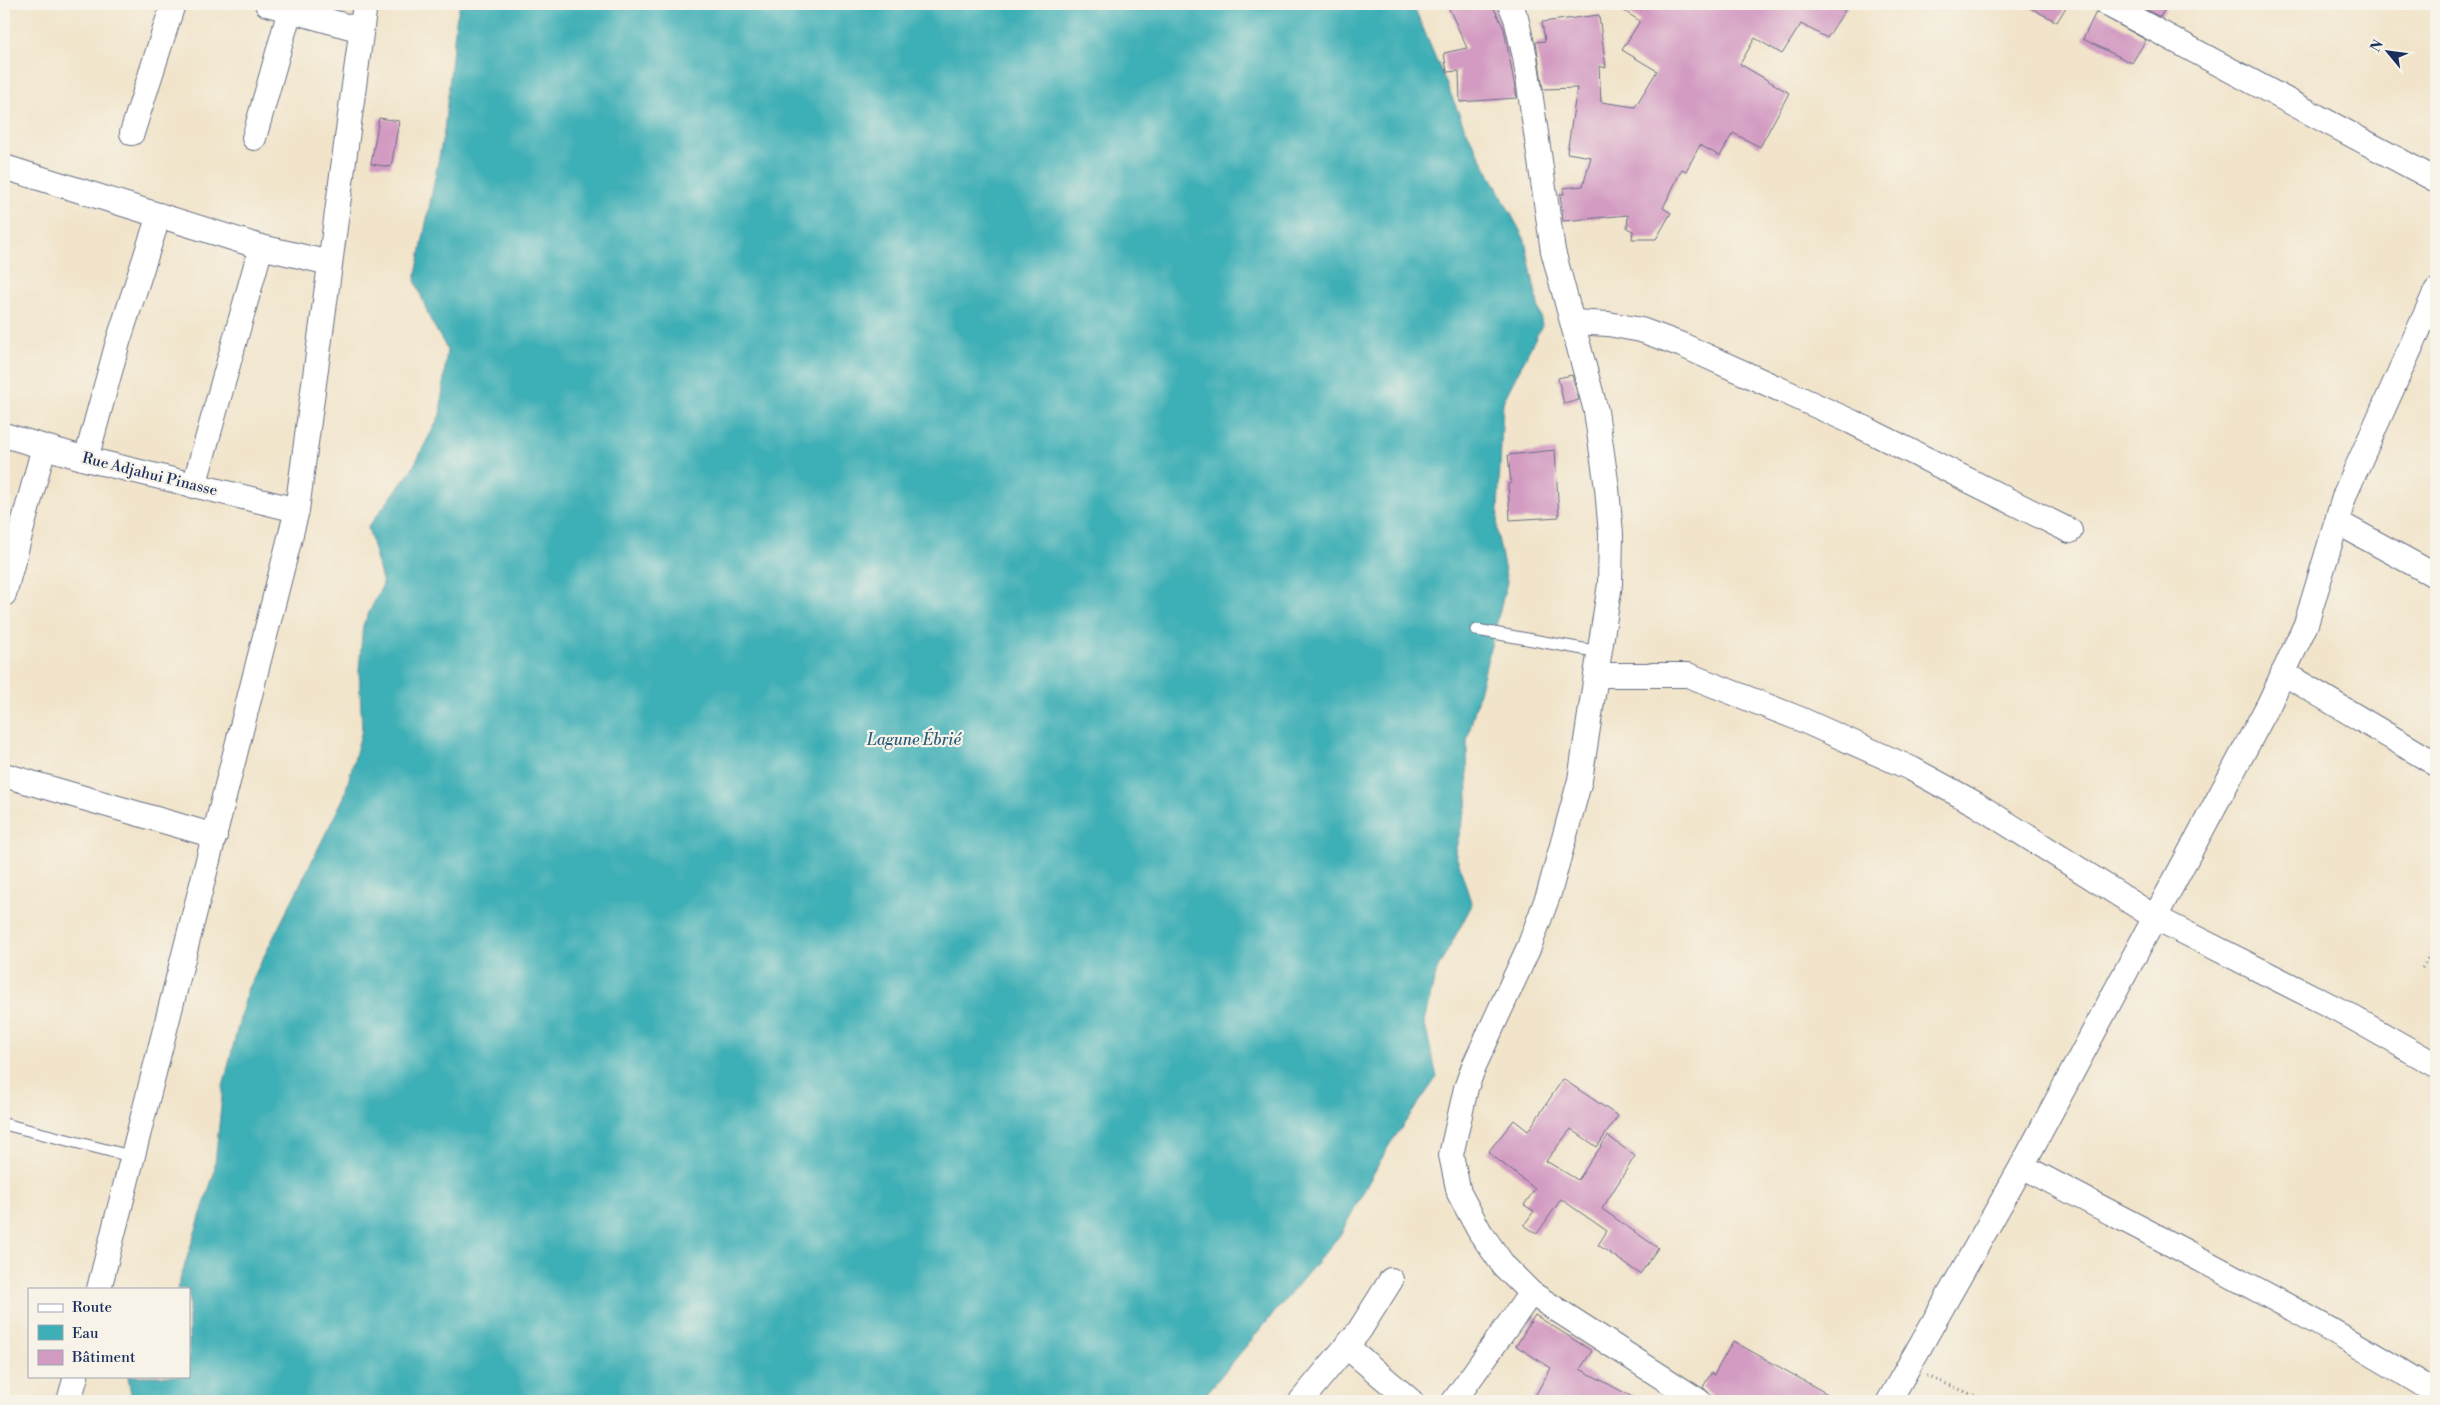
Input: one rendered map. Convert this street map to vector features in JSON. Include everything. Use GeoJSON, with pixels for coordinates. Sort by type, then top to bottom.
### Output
{"type":"FeatureCollection","features":[{"type":"Feature","properties":{"kind":"street"},"geometry":{"type":"LineString","coordinates":[[132,133],[173,4]]}},
{"type":"Feature","properties":{"kind":"street"},"geometry":{"type":"LineString","coordinates":[[267,4],[361,30]]}},
{"type":"Feature","properties":{"kind":"street"},"geometry":{"type":"LineString","coordinates":[[99,1288],[134,1158],[297,510],[365,4]]}},
{"type":"Feature","properties":{"kind":"street"},"geometry":{"type":"LineString","coordinates":[[1510,4],[1516,18],[1525,57],[1554,251],[1596,411],[1608,497],[1610,584],[1580,780],[1549,893],[1529,948],[1474,1066],[1466,1088],[1451,1155],[1459,1193],[1480,1232],[1504,1266],[1531,1293],[1699,1401]]}},
{"type":"Feature","properties":{"kind":"street"},"geometry":{"type":"LineString","coordinates":[[2107,4],[2436,180]]}},
{"type":"Feature","properties":{"kind":"street"},"geometry":{"type":"LineString","coordinates":[[254,138],[290,10]]}},
{"type":"Feature","properties":{"kind":"street"},"geometry":{"type":"LineString","coordinates":[[4,167],[261,248],[330,263]]}},
{"type":"Feature","properties":{"kind":"street"},"geometry":{"type":"LineString","coordinates":[[86,458],[118,342],[160,215]]}},
{"type":"Feature","properties":{"kind":"street"},"geometry":{"type":"LineString","coordinates":[[194,486],[261,248]]}},
{"type":"Feature","properties":{"kind":"street"},"geometry":{"type":"LineString","coordinates":[[1889,1401],[2022,1166],[2156,918],[2283,673],[2306,624],[2345,494],[2436,292]]}},
{"type":"Feature","properties":{"kind":"street"},"geometry":{"type":"LineString","coordinates":[[1574,322],[1608,324],[1641,330],[1682,345],[1852,422],[2070,531]]}},
{"type":"Feature","properties":{"kind":"street","name":"Rue Adjahui Pinasse"},"geometry":{"type":"LineString","coordinates":[[4,435],[194,486],[297,510]]}},
{"type":"Feature","properties":{"kind":"street"},"geometry":{"type":"LineString","coordinates":[[4,594],[44,446]]}},
{"type":"Feature","properties":{"kind":"street"},"geometry":{"type":"LineString","coordinates":[[2337,522],[2436,576]]}},
{"type":"Feature","properties":{"kind":"street"},"geometry":{"type":"LineString","coordinates":[[1598,663],[1688,675],[1800,719],[1912,769],[1976,804],[2156,918],[2341,1011],[2436,1065]]}},
{"type":"Feature","properties":{"kind":"street"},"geometry":{"type":"LineString","coordinates":[[2283,673],[2436,764]]}},
{"type":"Feature","properties":{"kind":"street"},"geometry":{"type":"LineString","coordinates":[[4,775],[215,836]]}},
{"type":"Feature","properties":{"kind":"street"},"geometry":{"type":"LineString","coordinates":[[2022,1166],[2252,1286],[2436,1393]]}},
{"type":"Feature","properties":{"kind":"street"},"geometry":{"type":"LineString","coordinates":[[1301,1401],[1359,1330],[1391,1280]]}},
{"type":"Feature","properties":{"kind":"street"},"geometry":{"type":"LineString","coordinates":[[1454,1401],[1531,1293]]}},
{"type":"Feature","properties":{"kind":"street"},"geometry":{"type":"LineString","coordinates":[[1346,1346],[1411,1401]]}},
{"type":"Feature","properties":{"kind":"street"},"geometry":{"type":"LineString","coordinates":[[69,1401],[75,1378]]}},
{"type":"Feature","properties":{"kind":"lane"},"geometry":{"type":"LineString","coordinates":[[1477,630],[1598,663]]}},
{"type":"Feature","properties":{"kind":"lane"},"geometry":{"type":"LineString","coordinates":[[4,1124],[134,1158]]}},
{"type":"Feature","properties":{"kind":"path"},"geometry":{"type":"LineString","coordinates":[[2422,968],[2436,944]]}},
{"type":"Feature","properties":{"kind":"path"},"geometry":{"type":"LineString","coordinates":[[1908,1369],[1958,1387],[1988,1401]]}},
{"type":"Feature","properties":{"kind":"water","name":"Lagune Ébrié"},"geometry":{"type":"Polygon","coordinates":[[[460,4],[1413,4],[1465,128],[1525,240],[1542,325],[1503,402],[1497,532],[1507,582],[1467,741],[1468,799],[1455,852],[1472,905],[1437,970],[1424,1021],[1437,1077],[1388,1147],[1340,1235],[1200,1401],[132,1401],[128,1378],[190,1378],[190,1288],[177,1288],[214,1173],[223,1087],[247,990],[344,797],[362,730],[359,670],[363,625],[383,584],[368,527],[411,471],[440,415],[447,349],[430,319],[415,280],[444,131],[456,21],[460,4]]]}},
{"type":"Feature","properties":{"kind":"building"},"geometry":{"type":"Polygon","coordinates":[[[1447,4],[1492,4],[1504,29],[1517,98],[1460,102],[1459,71],[1447,72],[1444,53],[1467,48],[1447,4]]]}},
{"type":"Feature","properties":{"kind":"building"},"geometry":{"type":"Polygon","coordinates":[[[1632,4],[1849,4],[1827,38],[1801,24],[1782,54],[1755,38],[1740,64],[1789,93],[1760,147],[1733,133],[1720,156],[1700,145],[1686,171],[1682,169],[1663,208],[1671,213],[1656,239],[1632,239],[1633,231],[1627,228],[1628,215],[1563,221],[1560,194],[1564,194],[1563,188],[1583,186],[1591,157],[1567,153],[1577,88],[1543,89],[1536,42],[1545,41],[1542,22],[1599,15],[1606,68],[1599,66],[1601,102],[1635,107],[1657,71],[1622,50],[1640,21],[1624,11],[1642,9],[1632,4]]]}},
{"type":"Feature","properties":{"kind":"building"},"geometry":{"type":"Polygon","coordinates":[[[2023,4],[2068,4],[2057,22],[2023,4]]]}},
{"type":"Feature","properties":{"kind":"building"},"geometry":{"type":"Polygon","coordinates":[[[2136,4],[2168,4],[2160,17],[2136,4]]]}},
{"type":"Feature","properties":{"kind":"building"},"geometry":{"type":"Polygon","coordinates":[[[2096,12],[2146,40],[2132,63],[2083,39],[2096,12]]]}},
{"type":"Feature","properties":{"kind":"building"},"geometry":{"type":"Polygon","coordinates":[[[379,118],[399,121],[391,167],[371,164],[379,118]]]}},
{"type":"Feature","properties":{"kind":"building"},"geometry":{"type":"Polygon","coordinates":[[[1572,375],[1579,400],[1564,404],[1558,378],[1572,375]]]}},
{"type":"Feature","properties":{"kind":"building"},"geometry":{"type":"Polygon","coordinates":[[[1555,450],[1559,517],[1510,520],[1508,484],[1511,483],[1508,455],[1555,450]]]}},
{"type":"Feature","properties":{"kind":"building"},"geometry":{"type":"Polygon","coordinates":[[[1563,1079],[1618,1116],[1597,1147],[1571,1129],[1546,1161],[1578,1180],[1608,1136],[1635,1156],[1602,1209],[1658,1248],[1640,1274],[1598,1245],[1607,1231],[1561,1199],[1537,1234],[1524,1225],[1534,1211],[1524,1205],[1535,1189],[1488,1152],[1514,1120],[1528,1131],[1563,1079]]]}},
{"type":"Feature","properties":{"kind":"building"},"geometry":{"type":"Polygon","coordinates":[[[1535,1315],[1592,1351],[1580,1369],[1640,1401],[1532,1401],[1551,1368],[1516,1346],[1535,1315]]]}},
{"type":"Feature","properties":{"kind":"building"},"geometry":{"type":"Polygon","coordinates":[[[1733,1341],[1840,1401],[1715,1401],[1703,1387],[1711,1373],[1714,1375],[1733,1341]]]}}]}
